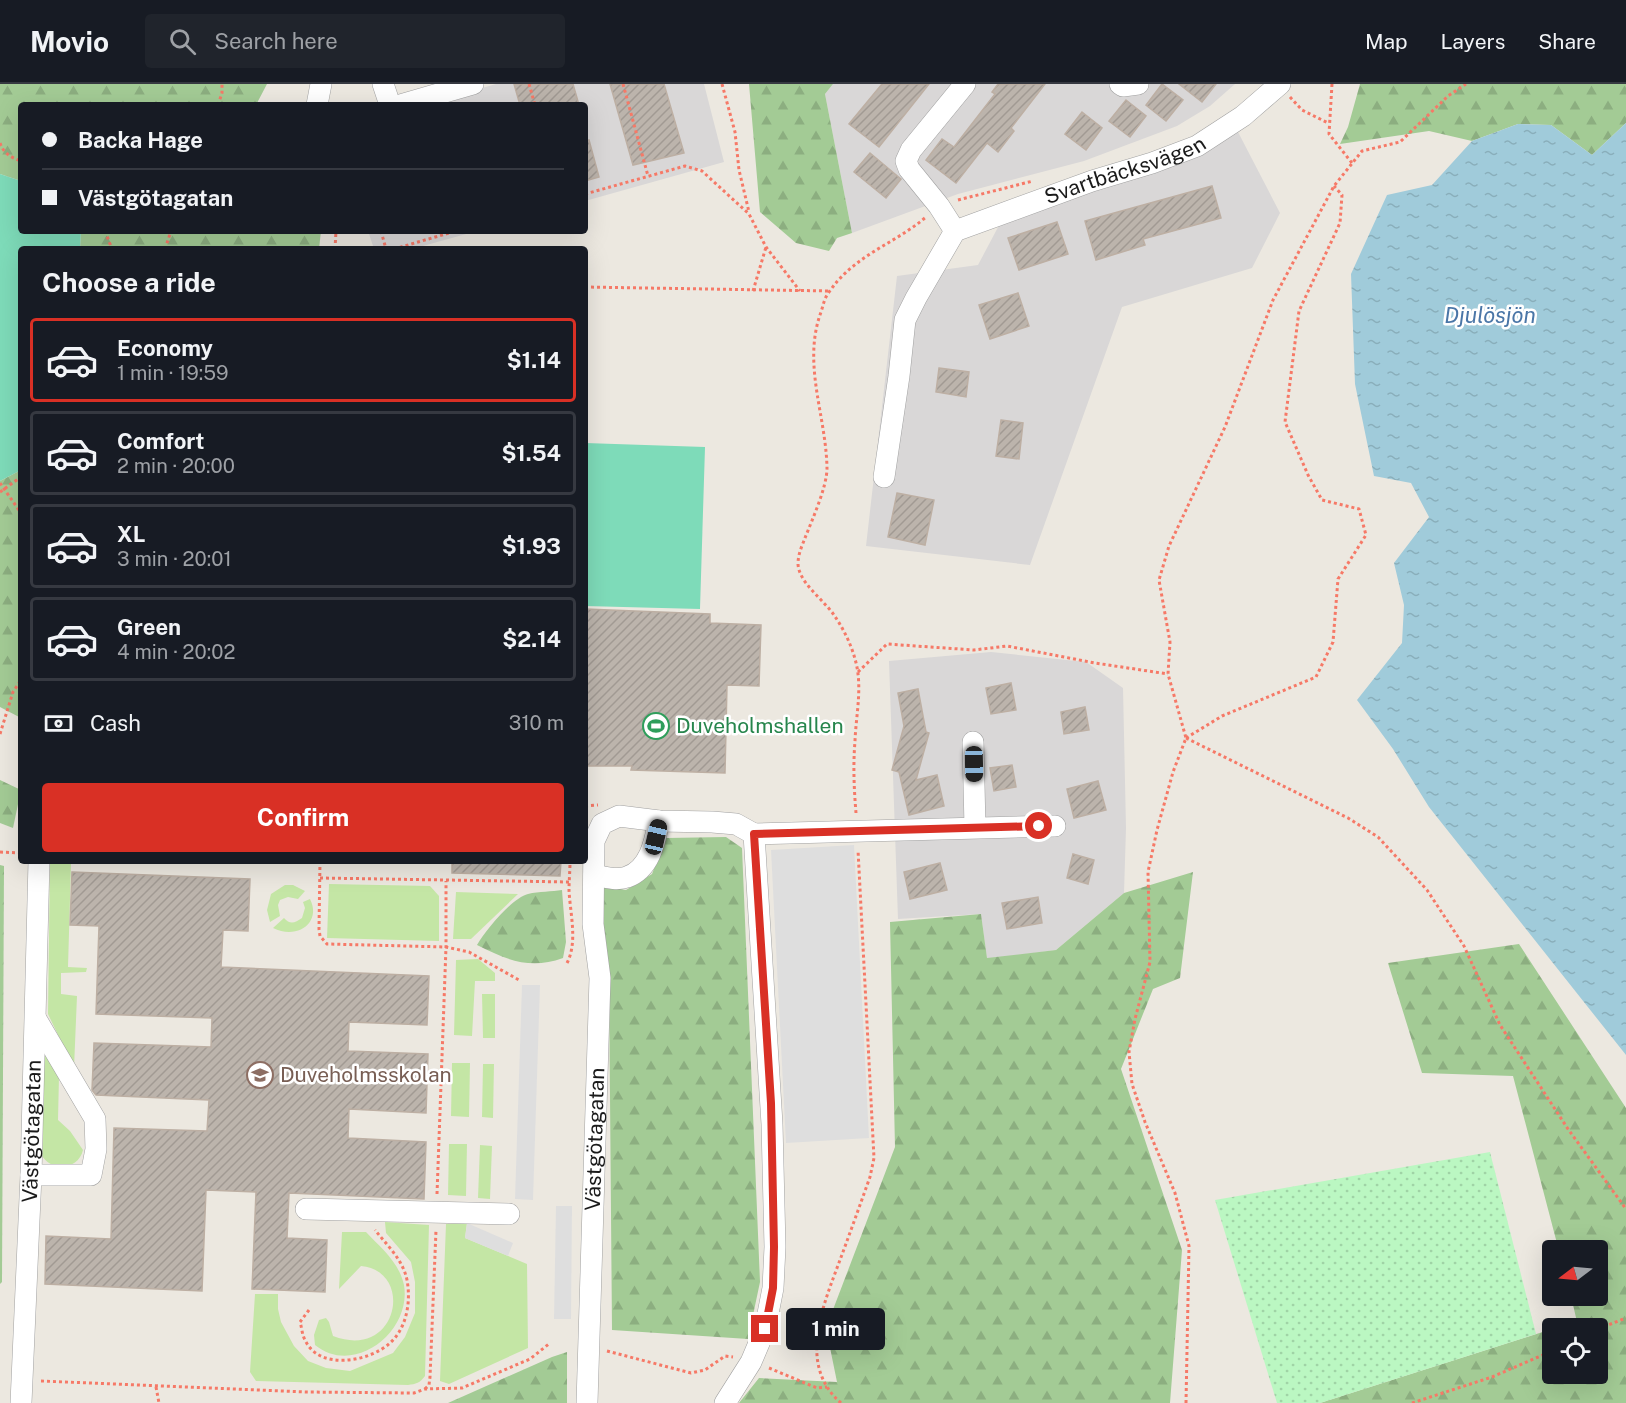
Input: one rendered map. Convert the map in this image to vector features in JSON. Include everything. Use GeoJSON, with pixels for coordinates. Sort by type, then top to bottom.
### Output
{"type":"FeatureCollection","features":[{"type":"Feature","properties":{"kind":"street"},"geometry":{"type":"LineString","coordinates":[[318,102],[321,84]]}},
{"type":"Feature","properties":{"kind":"street"},"geometry":{"type":"LineString","coordinates":[[383,84],[389,102]]}},
{"type":"Feature","properties":{"kind":"street"},"geometry":{"type":"LineString","coordinates":[[406,102],[428,90],[473,84]]}},
{"type":"Feature","properties":{"kind":"street"},"geometry":{"type":"LineString","coordinates":[[884,477],[900,375],[905,321],[955,231],[939,206],[909,169],[906,161],[911,150],[965,84]]}},
{"type":"Feature","properties":{"kind":"street"},"geometry":{"type":"LineString","coordinates":[[1120,84],[1123,86],[1138,84]]}},
{"type":"Feature","properties":{"kind":"street","name":"Svartbäcksvägen"},"geometry":{"type":"LineString","coordinates":[[955,231],[1092,181],[1152,164],[1197,146],[1243,116],[1279,85]]}},
{"type":"Feature","properties":{"kind":"street"},"geometry":{"type":"LineString","coordinates":[[973,742],[975,827]]}},
{"type":"Feature","properties":{"kind":"street","name":"Västgötagatan"},"geometry":{"type":"LineString","coordinates":[[587,1403],[600,978],[593,924],[594,841],[602,824],[619,816],[659,821],[736,824],[754,834]]}},
{"type":"Feature","properties":{"kind":"street"},"geometry":{"type":"LineString","coordinates":[[594,875],[615,879],[626,878],[638,872],[648,859],[659,821]]}},
{"type":"Feature","properties":{"kind":"street"},"geometry":{"type":"LineString","coordinates":[[725,1403],[752,1362],[765,1329],[773,1288],[771,1114],[754,834],[1055,826]]}},
{"type":"Feature","properties":{"kind":"street","name":"Västgötagatan"},"geometry":{"type":"LineString","coordinates":[[21,1403],[31,1175],[39,864]]}},
{"type":"Feature","properties":{"kind":"street"},"geometry":{"type":"LineString","coordinates":[[31,1175],[92,1175],[96,1149],[95,1119],[36,1019]]}},
{"type":"Feature","properties":{"kind":"street"},"geometry":{"type":"LineString","coordinates":[[306,1209],[509,1214]]}},
{"type":"Feature","properties":{"kind":"path"},"geometry":{"type":"LineString","coordinates":[[219,102],[222,84]]}},
{"type":"Feature","properties":{"kind":"path"},"geometry":{"type":"LineString","coordinates":[[529,84],[534,102]]}},
{"type":"Feature","properties":{"kind":"path"},"geometry":{"type":"LineString","coordinates":[[623,84],[648,176]]}},
{"type":"Feature","properties":{"kind":"path"},"geometry":{"type":"LineString","coordinates":[[722,84],[735,132],[739,170],[749,214],[766,247],[800,291]]}},
{"type":"Feature","properties":{"kind":"path"},"geometry":{"type":"LineString","coordinates":[[1332,84],[1329,134],[1352,163]]}},
{"type":"Feature","properties":{"kind":"path"},"geometry":{"type":"LineString","coordinates":[[1186,1403],[1189,1246],[1175,1193],[1145,1122],[1132,1084],[1129,1052],[1150,962],[1148,872],[1173,772],[1186,738],[1168,674],[1170,642],[1159,580],[1169,546],[1225,427],[1273,300],[1334,186],[1362,151],[1400,142],[1448,96],[1466,84]]}},
{"type":"Feature","properties":{"kind":"path"},"geometry":{"type":"LineString","coordinates":[[1279,85],[1302,110],[1328,123]]}},
{"type":"Feature","properties":{"kind":"path"},"geometry":{"type":"LineString","coordinates":[[0,143],[11,158],[18,160]]}},
{"type":"Feature","properties":{"kind":"path"},"geometry":{"type":"LineString","coordinates":[[588,193],[685,166],[702,171],[749,214]]}},
{"type":"Feature","properties":{"kind":"path"},"geometry":{"type":"LineString","coordinates":[[841,1403],[826,1387],[819,1366],[816,1345],[818,1328],[824,1304],[870,1177],[874,1158],[854,778],[858,672],[842,627],[834,614],[802,578],[798,561],[827,471],[814,379],[813,351],[816,323],[826,297],[846,272],[879,246],[914,228],[939,206],[1034,181]]}},
{"type":"Feature","properties":{"kind":"path"},"geometry":{"type":"LineString","coordinates":[[1186,738],[1222,716],[1316,677],[1333,642],[1338,579],[1365,534],[1359,509],[1322,500],[1308,475],[1285,422],[1299,311],[1340,223],[1342,195],[1334,186]]}},
{"type":"Feature","properties":{"kind":"path"},"geometry":{"type":"LineString","coordinates":[[404,246],[446,234]]}},
{"type":"Feature","properties":{"kind":"path"},"geometry":{"type":"LineString","coordinates":[[753,291],[766,247]]}},
{"type":"Feature","properties":{"kind":"path"},"geometry":{"type":"LineString","coordinates":[[588,287],[830,291]]}},
{"type":"Feature","properties":{"kind":"path"},"geometry":{"type":"LineString","coordinates":[[2,490],[18,479]]}},
{"type":"Feature","properties":{"kind":"path"},"geometry":{"type":"LineString","coordinates":[[0,483],[2,490],[18,509]]}},
{"type":"Feature","properties":{"kind":"path"},"geometry":{"type":"LineString","coordinates":[[858,672],[887,644],[974,650],[1007,646],[1168,674]]}},
{"type":"Feature","properties":{"kind":"path"},"geometry":{"type":"LineString","coordinates":[[0,734],[13,692],[18,684]]}},
{"type":"Feature","properties":{"kind":"path"},"geometry":{"type":"LineString","coordinates":[[1186,738],[1249,767],[1347,818],[1378,837],[1427,890],[1464,946],[1500,1025],[1568,1129],[1626,1209]]}},
{"type":"Feature","properties":{"kind":"path"},"geometry":{"type":"LineString","coordinates":[[0,852],[18,853]]}},
{"type":"Feature","properties":{"kind":"path"},"geometry":{"type":"LineString","coordinates":[[320,864],[320,936],[327,944],[446,948],[469,952],[519,980]]}},
{"type":"Feature","properties":{"kind":"path"},"geometry":{"type":"LineString","coordinates":[[567,963],[572,948],[570,864]]}},
{"type":"Feature","properties":{"kind":"path"},"geometry":{"type":"LineString","coordinates":[[320,878],[570,882]]}},
{"type":"Feature","properties":{"kind":"path"},"geometry":{"type":"LineString","coordinates":[[425,1389],[429,1385],[430,1377],[446,948],[446,881]]}},
{"type":"Feature","properties":{"kind":"path"},"geometry":{"type":"LineString","coordinates":[[309,1310],[300,1322],[305,1341],[318,1355],[339,1361],[357,1359],[376,1353],[390,1343],[402,1328],[409,1304],[407,1279],[401,1263],[375,1230],[370,1211]]}},
{"type":"Feature","properties":{"kind":"path"},"geometry":{"type":"LineString","coordinates":[[1608,1325],[1626,1318]]}},
{"type":"Feature","properties":{"kind":"path"},"geometry":{"type":"LineString","coordinates":[[22,1380],[402,1394],[425,1389],[462,1388],[530,1359],[550,1343]]}},
{"type":"Feature","properties":{"kind":"path"},"geometry":{"type":"LineString","coordinates":[[588,1345],[691,1373],[705,1370],[725,1356],[752,1362],[817,1388],[826,1387]]}},
{"type":"Feature","properties":{"kind":"path"},"geometry":{"type":"LineString","coordinates":[[1412,1403],[1492,1377],[1542,1356]]}},
{"type":"Feature","properties":{"kind":"path"},"geometry":{"type":"LineString","coordinates":[[156,1386],[159,1403]]}},
{"type":"Feature","properties":{"kind":"shaded area"},"geometry":{"type":"Polygon","coordinates":[[[496,84],[704,84],[724,162],[588,200],[588,102],[434,102],[496,84]]]}},
{"type":"Feature","properties":{"kind":"shaded area"},"geometry":{"type":"Polygon","coordinates":[[[833,84],[1235,84],[1210,106],[1177,126],[1084,161],[958,194],[852,233],[825,94],[833,84]]]}},
{"type":"Feature","properties":{"kind":"shaded area"},"geometry":{"type":"Polygon","coordinates":[[[1238,132],[1280,213],[1252,268],[1122,307],[1030,565],[866,546],[897,276],[978,265],[1005,214],[1194,155],[1238,132]]]}},
{"type":"Feature","properties":{"kind":"shaded area"},"geometry":{"type":"Polygon","coordinates":[[[369,234],[466,234],[423,246],[373,246],[369,234]]]}},
{"type":"Feature","properties":{"kind":"shaded area"},"geometry":{"type":"Polygon","coordinates":[[[991,652],[1086,662],[1123,688],[1126,828],[1124,893],[1056,950],[987,959],[981,914],[898,919],[889,661],[991,652]]]}},
{"type":"Feature","properties":{"kind":"shaded area"},"geometry":{"type":"Polygon","coordinates":[[[854,845],[869,1138],[786,1143],[771,850],[854,845]]]}},
{"type":"Feature","properties":{"kind":"shaded area"},"geometry":{"type":"Polygon","coordinates":[[[522,985],[540,985],[533,1200],[515,1199],[522,985]]]}},
{"type":"Feature","properties":{"kind":"shaded area"},"geometry":{"type":"Polygon","coordinates":[[[556,1206],[572,1206],[571,1319],[554,1319],[556,1206]]]}},
{"type":"Feature","properties":{"kind":"shaded area"},"geometry":{"type":"Polygon","coordinates":[[[467,1223],[513,1243],[508,1256],[465,1238],[467,1223]]]}},
{"type":"Feature","properties":{"kind":"green space"},"geometry":{"type":"Polygon","coordinates":[[[0,84],[267,84],[258,102],[18,102],[18,180],[0,174],[0,84]]]}},
{"type":"Feature","properties":{"kind":"green space"},"geometry":{"type":"Polygon","coordinates":[[[749,84],[833,84],[825,94],[852,233],[837,238],[829,251],[796,243],[760,212],[749,84]]]}},
{"type":"Feature","properties":{"kind":"green space"},"geometry":{"type":"Polygon","coordinates":[[[1360,84],[1626,84],[1626,123],[1592,155],[1551,125],[1518,124],[1472,141],[1429,131],[1340,144],[1348,127],[1360,84]]]}},
{"type":"Feature","properties":{"kind":"green space"},"geometry":{"type":"Polygon","coordinates":[[[0,174],[18,180],[18,234],[81,234],[80,246],[18,246],[18,472],[0,481],[0,174]]]}},
{"type":"Feature","properties":{"kind":"green space"},"geometry":{"type":"Polygon","coordinates":[[[81,234],[321,234],[319,246],[80,246],[81,234]]]}},
{"type":"Feature","properties":{"kind":"green space"},"geometry":{"type":"Polygon","coordinates":[[[588,443],[705,447],[700,609],[588,606],[588,443]]]}},
{"type":"Feature","properties":{"kind":"green space"},"geometry":{"type":"Polygon","coordinates":[[[18,472],[18,716],[0,707],[0,481],[18,472]]]}},
{"type":"Feature","properties":{"kind":"green space"},"geometry":{"type":"Polygon","coordinates":[[[0,780],[18,789],[18,804],[13,828],[0,823],[0,780]]]}},
{"type":"Feature","properties":{"kind":"green space"},"geometry":{"type":"Polygon","coordinates":[[[726,837],[742,848],[760,1282],[748,1339],[612,1330],[609,978],[602,924],[601,886],[626,890],[652,874],[666,838],[726,837]]]}},
{"type":"Feature","properties":{"kind":"green space"},"geometry":{"type":"Polygon","coordinates":[[[50,864],[71,864],[68,967],[87,968],[86,972],[61,973],[61,994],[77,996],[74,1068],[48,1014],[50,864]]]}},
{"type":"Feature","properties":{"kind":"green space"},"geometry":{"type":"Polygon","coordinates":[[[0,865],[4,866],[2,1282],[0,1284],[0,865]]]}},
{"type":"Feature","properties":{"kind":"green space"},"geometry":{"type":"Polygon","coordinates":[[[1193,872],[1180,978],[1153,989],[1121,1069],[1182,1250],[1170,1403],[739,1403],[759,1378],[837,1382],[826,1328],[895,1147],[890,922],[981,914],[987,958],[1056,950],[1124,893],[1193,872]]]}},
{"type":"Feature","properties":{"kind":"green space"},"geometry":{"type":"Polygon","coordinates":[[[329,884],[430,886],[439,896],[439,941],[327,938],[329,884]]]}},
{"type":"Feature","properties":{"kind":"green space"},"geometry":{"type":"Polygon","coordinates":[[[285,885],[293,885],[305,891],[298,899],[288,897],[280,900],[278,905],[280,916],[270,922],[267,910],[271,894],[285,885]]]}},
{"type":"Feature","properties":{"kind":"green space"},"geometry":{"type":"Polygon","coordinates":[[[562,890],[566,942],[563,958],[540,963],[519,962],[477,945],[500,915],[522,897],[532,893],[562,890]]]}},
{"type":"Feature","properties":{"kind":"green space"},"geometry":{"type":"Polygon","coordinates":[[[456,892],[518,894],[471,939],[453,939],[456,892]]]}},
{"type":"Feature","properties":{"kind":"green space"},"geometry":{"type":"Polygon","coordinates":[[[310,899],[313,915],[305,927],[291,932],[273,928],[284,918],[288,922],[293,922],[302,918],[305,908],[303,902],[310,899]]]}},
{"type":"Feature","properties":{"kind":"green space"},"geometry":{"type":"Polygon","coordinates":[[[1519,944],[1626,1108],[1626,1403],[1320,1403],[1542,1332],[1542,1384],[1608,1384],[1608,1318],[1576,1318],[1573,1306],[1608,1306],[1608,1240],[1556,1240],[1513,1076],[1422,1073],[1388,963],[1519,944]]]}},
{"type":"Feature","properties":{"kind":"green space"},"geometry":{"type":"Polygon","coordinates":[[[478,959],[495,973],[495,981],[475,981],[472,1036],[454,1035],[456,960],[478,959]]]}},
{"type":"Feature","properties":{"kind":"green space"},"geometry":{"type":"Polygon","coordinates":[[[482,994],[495,994],[495,1038],[483,1038],[482,994]]]}},
{"type":"Feature","properties":{"kind":"green space"},"geometry":{"type":"Polygon","coordinates":[[[42,1048],[59,1076],[58,1120],[70,1131],[83,1150],[76,1162],[64,1167],[51,1164],[41,1154],[42,1048]]]}},
{"type":"Feature","properties":{"kind":"green space"},"geometry":{"type":"Polygon","coordinates":[[[452,1063],[470,1063],[469,1117],[451,1116],[452,1063]]]}},
{"type":"Feature","properties":{"kind":"green space"},"geometry":{"type":"Polygon","coordinates":[[[483,1064],[494,1064],[493,1118],[482,1117],[483,1064]]]}},
{"type":"Feature","properties":{"kind":"green space"},"geometry":{"type":"Polygon","coordinates":[[[449,1144],[467,1144],[466,1196],[448,1195],[449,1144]]]}},
{"type":"Feature","properties":{"kind":"green space"},"geometry":{"type":"Polygon","coordinates":[[[480,1145],[492,1146],[490,1199],[478,1198],[480,1145]]]}},
{"type":"Feature","properties":{"kind":"green space"},"geometry":{"type":"Polygon","coordinates":[[[1490,1152],[1536,1334],[1320,1403],[1277,1403],[1215,1200],[1490,1152]]]}},
{"type":"Feature","properties":{"kind":"green space"},"geometry":{"type":"Polygon","coordinates":[[[385,1222],[429,1225],[425,1376],[418,1383],[408,1385],[256,1381],[250,1372],[255,1294],[278,1294],[281,1322],[294,1346],[308,1361],[326,1368],[350,1371],[393,1353],[405,1337],[415,1313],[415,1282],[411,1262],[386,1233],[385,1222]]]}},
{"type":"Feature","properties":{"kind":"green space"},"geometry":{"type":"Polygon","coordinates":[[[467,1223],[465,1238],[527,1264],[528,1348],[449,1384],[440,1381],[446,1224],[467,1223]]]}},
{"type":"Feature","properties":{"kind":"green space"},"geometry":{"type":"Polygon","coordinates":[[[342,1232],[366,1232],[394,1262],[404,1285],[404,1302],[399,1319],[390,1333],[377,1345],[346,1356],[330,1354],[315,1345],[314,1335],[319,1320],[326,1318],[333,1336],[355,1340],[372,1336],[385,1326],[392,1312],[393,1297],[389,1283],[378,1271],[361,1266],[339,1289],[342,1232]]]}},
{"type":"Feature","properties":{"kind":"green space"},"geometry":{"type":"Polygon","coordinates":[[[567,1352],[567,1403],[448,1403],[552,1357],[567,1352]]]}},
{"type":"Feature","properties":{"kind":"water","name":"Djulösjön"},"geometry":{"type":"Polygon","coordinates":[[[1626,123],[1626,1055],[1429,807],[1393,749],[1357,700],[1402,643],[1404,605],[1394,563],[1429,517],[1411,483],[1374,476],[1355,384],[1351,274],[1387,195],[1432,185],[1472,141],[1518,124],[1551,125],[1592,155],[1626,123]]]}},
{"type":"Feature","properties":{"kind":"building"},"geometry":{"type":"Polygon","coordinates":[[[514,84],[573,84],[578,102],[519,102],[514,84]]]}},
{"type":"Feature","properties":{"kind":"building"},"geometry":{"type":"Polygon","coordinates":[[[610,84],[664,84],[684,153],[633,165],[610,84]]]}},
{"type":"Feature","properties":{"kind":"building"},"geometry":{"type":"Polygon","coordinates":[[[882,84],[929,84],[879,147],[849,124],[882,84]]]}},
{"type":"Feature","properties":{"kind":"building"},"geometry":{"type":"Polygon","coordinates":[[[998,84],[1045,84],[1011,128],[1014,131],[998,152],[987,143],[956,183],[926,160],[942,139],[954,147],[995,94],[992,92],[998,84]]]}},
{"type":"Feature","properties":{"kind":"building"},"geometry":{"type":"Polygon","coordinates":[[[1162,84],[1183,100],[1166,121],[1146,105],[1162,84]]]}},
{"type":"Feature","properties":{"kind":"building"},"geometry":{"type":"Polygon","coordinates":[[[1179,84],[1216,84],[1202,102],[1179,84]]]}},
{"type":"Feature","properties":{"kind":"building"},"geometry":{"type":"Polygon","coordinates":[[[1126,100],[1146,116],[1130,137],[1109,121],[1126,100]]]}},
{"type":"Feature","properties":{"kind":"building"},"geometry":{"type":"Polygon","coordinates":[[[1082,112],[1102,128],[1086,150],[1065,134],[1082,112]]]}},
{"type":"Feature","properties":{"kind":"building"},"geometry":{"type":"Polygon","coordinates":[[[588,140],[599,177],[588,180],[588,140]]]}},
{"type":"Feature","properties":{"kind":"building"},"geometry":{"type":"Polygon","coordinates":[[[870,153],[901,179],[886,198],[854,172],[870,153]]]}},
{"type":"Feature","properties":{"kind":"building"},"geometry":{"type":"Polygon","coordinates":[[[1212,186],[1221,218],[1143,239],[1145,245],[1096,260],[1085,221],[1212,186]]]}},
{"type":"Feature","properties":{"kind":"building"},"geometry":{"type":"Polygon","coordinates":[[[1057,222],[1068,254],[1019,270],[1008,238],[1057,222]]]}},
{"type":"Feature","properties":{"kind":"building"},"geometry":{"type":"Polygon","coordinates":[[[1018,293],[1029,326],[990,339],[979,305],[1018,293]]]}},
{"type":"Feature","properties":{"kind":"building"},"geometry":{"type":"Polygon","coordinates":[[[939,368],[969,372],[966,397],[936,392],[939,368]]]}},
{"type":"Feature","properties":{"kind":"building"},"geometry":{"type":"Polygon","coordinates":[[[1001,420],[1023,423],[1019,459],[996,456],[1001,420]]]}},
{"type":"Feature","properties":{"kind":"building"},"geometry":{"type":"Polygon","coordinates":[[[897,493],[934,500],[925,545],[888,537],[897,493]]]}},
{"type":"Feature","properties":{"kind":"building","name":"Duveholmshallen"},"geometry":{"type":"Polygon","coordinates":[[[588,609],[710,614],[710,623],[761,625],[759,686],[727,685],[725,773],[631,770],[632,766],[588,766],[588,609]]]}},
{"type":"Feature","properties":{"kind":"building"},"geometry":{"type":"Polygon","coordinates":[[[1011,683],[1016,710],[991,714],[986,688],[1011,683]]]}},
{"type":"Feature","properties":{"kind":"building"},"geometry":{"type":"Polygon","coordinates":[[[918,689],[926,732],[929,733],[916,780],[937,775],[944,806],[909,815],[899,772],[892,770],[904,726],[898,693],[918,689]]]}},
{"type":"Feature","properties":{"kind":"building"},"geometry":{"type":"Polygon","coordinates":[[[1085,707],[1089,730],[1064,734],[1061,712],[1085,707]]]}},
{"type":"Feature","properties":{"kind":"building"},"geometry":{"type":"Polygon","coordinates":[[[1012,765],[1016,787],[994,791],[990,768],[1012,765]]]}},
{"type":"Feature","properties":{"kind":"building"},"geometry":{"type":"Polygon","coordinates":[[[1098,781],[1106,810],[1074,818],[1067,789],[1098,781]]]}},
{"type":"Feature","properties":{"kind":"building"},"geometry":{"type":"Polygon","coordinates":[[[1073,854],[1094,860],[1088,884],[1067,878],[1073,854]]]}},
{"type":"Feature","properties":{"kind":"building"},"geometry":{"type":"Polygon","coordinates":[[[940,863],[947,890],[910,899],[904,872],[940,863]]]}},
{"type":"Feature","properties":{"kind":"building"},"geometry":{"type":"Polygon","coordinates":[[[452,864],[561,864],[560,876],[452,873],[452,864]]]}},
{"type":"Feature","properties":{"kind":"building","name":"Duveholmsskolan"},"geometry":{"type":"Polygon","coordinates":[[[72,872],[250,879],[248,931],[223,930],[221,967],[429,976],[427,1025],[349,1022],[348,1051],[428,1054],[426,1113],[349,1109],[348,1138],[426,1142],[424,1199],[289,1193],[287,1238],[327,1240],[325,1292],[252,1289],[256,1192],[206,1190],[202,1291],[45,1284],[46,1236],[111,1239],[114,1128],[207,1131],[209,1100],[96,1095],[92,1090],[94,1043],[211,1047],[212,1018],[96,1014],[99,926],[70,925],[72,872]]]}},
{"type":"Feature","properties":{"kind":"building"},"geometry":{"type":"Polygon","coordinates":[[[1038,897],[1042,923],[1007,929],[1002,903],[1038,897]]]}},
{"type":"Feature","properties":{"kind":"place","name":"Duveholmshallen"},"geometry":{"type":"Point","coordinates":[656,726]}},
{"type":"Feature","properties":{"kind":"place","name":"Duveholmsskolan"},"geometry":{"type":"Point","coordinates":[260,1075]}},
{"type":"Feature","properties":{"kind":"route"},"geometry":{"type":"LineString","coordinates":[[765,1329],[773,1288],[772,1124],[754,834],[1039,826]]}}]}
